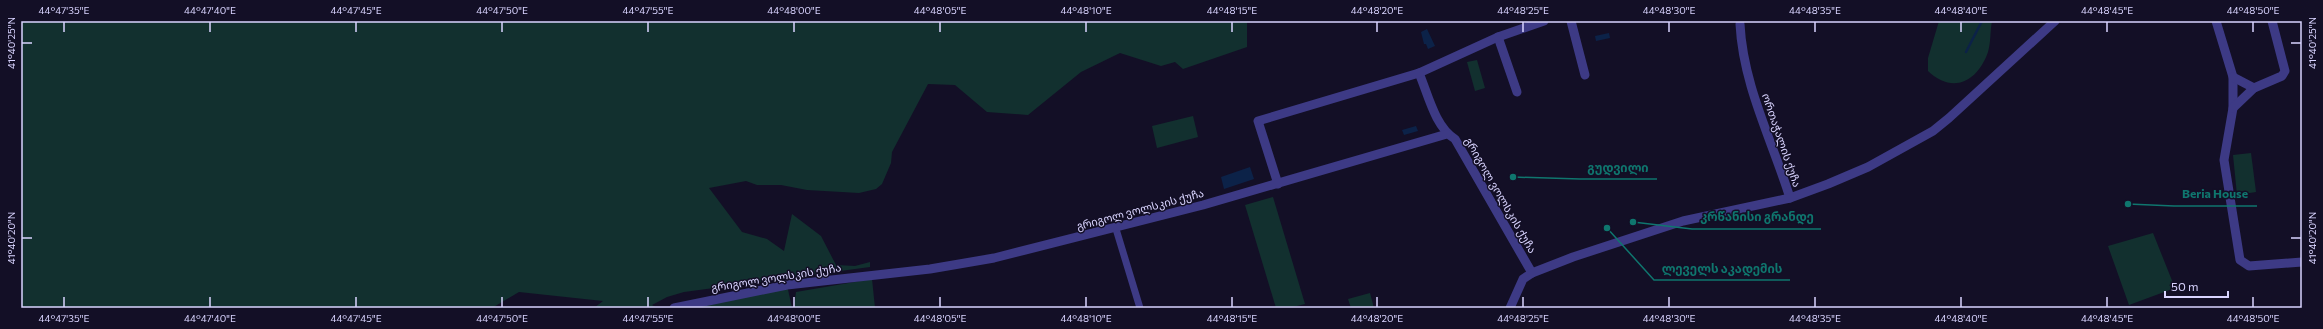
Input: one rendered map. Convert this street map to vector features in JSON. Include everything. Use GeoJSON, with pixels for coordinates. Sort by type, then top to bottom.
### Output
{"type":"FeatureCollection","features":[{"type":"Feature","properties":{"kind":"street"},"geometry":{"type":"LineString","coordinates":[[1278,184],[1258,121],[1419,73],[1498,37],[1544,21]]}},
{"type":"Feature","properties":{"kind":"street"},"geometry":{"type":"LineString","coordinates":[[1571,21],[1585,75]]}},
{"type":"Feature","properties":{"kind":"street"},"geometry":{"type":"LineString","coordinates":[[1510,308],[1523,279],[1532,273],[1574,257],[1683,221],[1790,198],[1868,168],[1933,131],[1989,84],[2055,21]]}},
{"type":"Feature","properties":{"kind":"street"},"geometry":{"type":"LineString","coordinates":[[2216,21],[2233,77],[2233,108],[2224,160],[2240,260],[2249,266],[2302,262]]}},
{"type":"Feature","properties":{"kind":"street"},"geometry":{"type":"LineString","coordinates":[[2233,108],[2254,88],[2282,76],[2285,71],[2272,21]]}},
{"type":"Feature","properties":{"kind":"street","name":"ორთაჭალის ქუჩა"},"geometry":{"type":"LineString","coordinates":[[1740,22],[1741,43],[1759,116],[1790,198]]}},
{"type":"Feature","properties":{"kind":"street"},"geometry":{"type":"LineString","coordinates":[[1498,37],[1517,92]]}},
{"type":"Feature","properties":{"kind":"street"},"geometry":{"type":"LineString","coordinates":[[1419,73],[1446,134]]}},
{"type":"Feature","properties":{"kind":"street"},"geometry":{"type":"LineString","coordinates":[[2233,77],[2254,88]]}},
{"type":"Feature","properties":{"kind":"street","name":"გრიგოლ ვოლსკის ქუჩა"},"geometry":{"type":"LineString","coordinates":[[674,308],[787,285],[930,268],[994,258],[1116,229],[1278,184],[1446,134],[1455,140],[1532,273]]}},
{"type":"Feature","properties":{"kind":"street"},"geometry":{"type":"LineString","coordinates":[[1116,229],[1140,308]]}},
{"type":"Feature","properties":{"kind":"green space"},"geometry":{"type":"Polygon","coordinates":[[[21,21],[1247,21],[1247,47],[1183,69],[1175,62],[1161,66],[1120,53],[1081,72],[1028,115],[987,112],[955,85],[928,84],[892,152],[891,163],[882,184],[876,189],[859,193],[807,190],[781,185],[757,185],[746,181],[709,188],[742,232],[767,239],[784,251],[792,214],[821,236],[836,265],[855,266],[870,262],[870,267],[684,292],[667,297],[652,305],[657,308],[594,308],[603,301],[519,292],[492,308],[21,308],[21,21]]]}},
{"type":"Feature","properties":{"kind":"green space"},"geometry":{"type":"Polygon","coordinates":[[[1939,21],[1992,21],[1989,48],[1984,62],[1978,71],[1964,81],[1955,83],[1947,82],[1937,78],[1928,71],[1928,58],[1939,21]]]}},
{"type":"Feature","properties":{"kind":"green space"},"geometry":{"type":"Polygon","coordinates":[[[1477,60],[1485,88],[1475,91],[1467,62],[1477,60]]]}},
{"type":"Feature","properties":{"kind":"green space"},"geometry":{"type":"Polygon","coordinates":[[[1193,116],[1198,137],[1157,148],[1152,126],[1193,116]]]}},
{"type":"Feature","properties":{"kind":"green space"},"geometry":{"type":"Polygon","coordinates":[[[2251,153],[2256,192],[2237,195],[2233,155],[2251,153]]]}},
{"type":"Feature","properties":{"kind":"green space"},"geometry":{"type":"Polygon","coordinates":[[[1273,197],[1305,304],[1289,308],[1276,308],[1245,205],[1273,197]]]}},
{"type":"Feature","properties":{"kind":"green space"},"geometry":{"type":"Polygon","coordinates":[[[2153,233],[2175,288],[2129,305],[2108,246],[2153,233]]]}},
{"type":"Feature","properties":{"kind":"green space"},"geometry":{"type":"Polygon","coordinates":[[[872,279],[875,308],[794,308],[796,292],[872,279]]]}},
{"type":"Feature","properties":{"kind":"green space"},"geometry":{"type":"Polygon","coordinates":[[[787,285],[792,308],[681,308],[787,285]]]}},
{"type":"Feature","properties":{"kind":"green space"},"geometry":{"type":"Polygon","coordinates":[[[1370,293],[1374,308],[1351,308],[1348,299],[1370,293]]]}},
{"type":"Feature","properties":{"kind":"water"},"geometry":{"type":"Polygon","coordinates":[[[1427,29],[1435,46],[1428,49],[1426,44],[1424,44],[1421,32],[1427,29]]]}},
{"type":"Feature","properties":{"kind":"water"},"geometry":{"type":"Polygon","coordinates":[[[1609,33],[1610,38],[1596,41],[1595,36],[1609,33]]]}},
{"type":"Feature","properties":{"kind":"water"},"geometry":{"type":"Polygon","coordinates":[[[1416,126],[1418,131],[1404,135],[1402,130],[1416,126]]]}},
{"type":"Feature","properties":{"kind":"water"},"geometry":{"type":"Polygon","coordinates":[[[1250,167],[1254,179],[1224,189],[1221,177],[1250,167]]]}},
{"type":"Feature","properties":{"kind":"waterway"},"geometry":{"type":"LineString","coordinates":[[1966,52],[1982,21]]}},
{"type":"Feature","properties":{"kind":"place","name":"გუდვილი"},"geometry":{"type":"Point","coordinates":[1513,177]}},
{"type":"Feature","properties":{"kind":"place","name":"Beria House"},"geometry":{"type":"Point","coordinates":[2128,204]}},
{"type":"Feature","properties":{"kind":"place","name":"კრწანისი გრანდე"},"geometry":{"type":"Point","coordinates":[1633,222]}},
{"type":"Feature","properties":{"kind":"place","name":"ლეველს აკადემის"},"geometry":{"type":"Point","coordinates":[1607,228]}}]}
